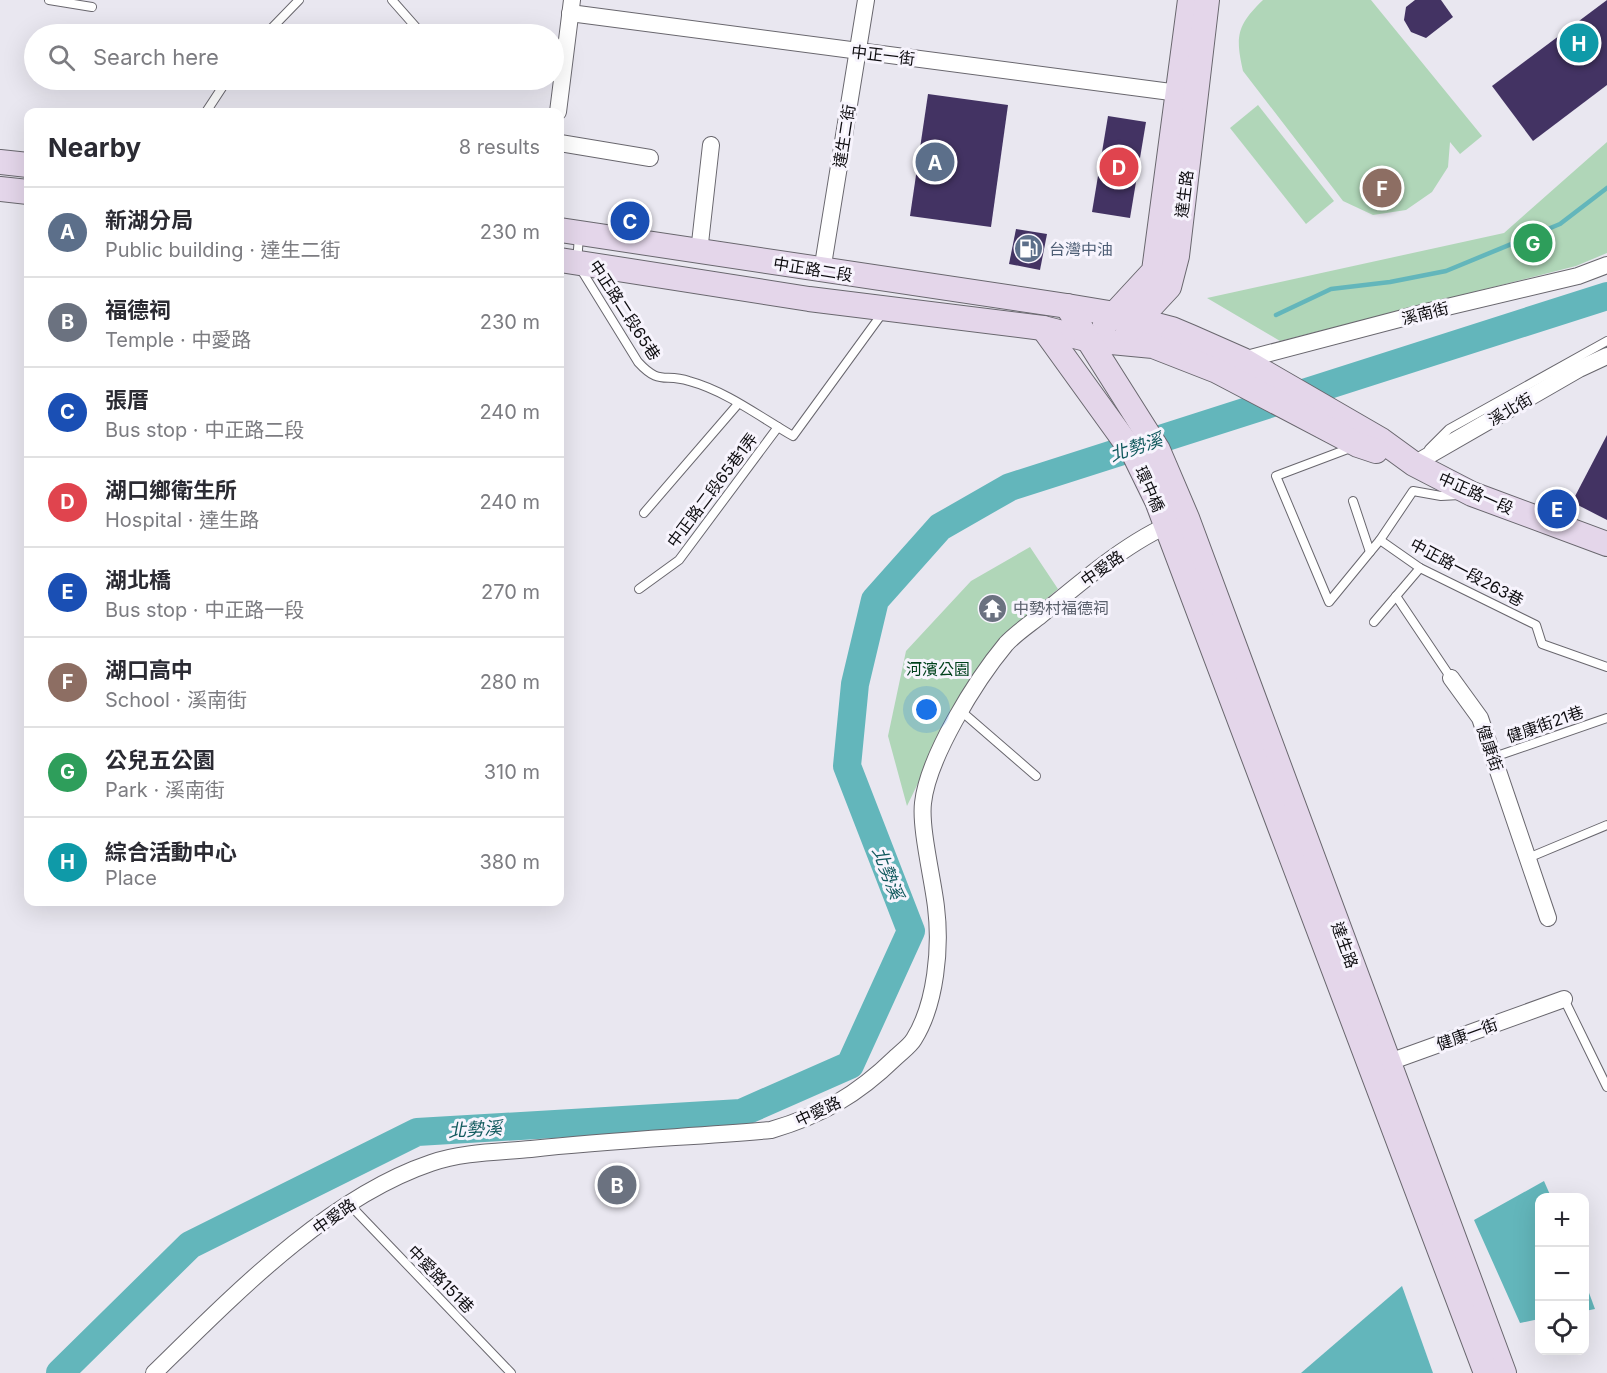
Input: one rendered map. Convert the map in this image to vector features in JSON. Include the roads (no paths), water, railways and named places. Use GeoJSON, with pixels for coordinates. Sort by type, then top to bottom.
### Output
{"type":"FeatureCollection","features":[{"type":"Feature","properties":{"kind":"main road","name":"達生路"},"geometry":{"type":"LineString","coordinates":[[1101,361],[1169,287],[1177,255],[1190,0]]}},
{"type":"Feature","properties":{"kind":"main road","name":"達生路"},"geometry":{"type":"LineString","coordinates":[[1068,363],[1154,271],[1207,0]]}},
{"type":"Feature","properties":{"kind":"main road"},"geometry":{"type":"LineString","coordinates":[[0,162],[24,165]]}},
{"type":"Feature","properties":{"kind":"main road"},"geometry":{"type":"LineString","coordinates":[[0,189],[24,192]]}},
{"type":"Feature","properties":{"kind":"main road","name":"中正路二段"},"geometry":{"type":"LineString","coordinates":[[569,231],[822,271],[1067,306]]}},
{"type":"Feature","properties":{"kind":"main road","name":"中正路二段"},"geometry":{"type":"LineString","coordinates":[[568,262],[886,309],[1043,328]]}},
{"type":"Feature","properties":{"kind":"main road"},"geometry":{"type":"LineString","coordinates":[[1067,306],[1114,314],[1172,329],[1243,360],[1382,440],[1414,464]]}},
{"type":"Feature","properties":{"kind":"main road"},"geometry":{"type":"LineString","coordinates":[[1067,306],[1101,361]]}},
{"type":"Feature","properties":{"kind":"main road"},"geometry":{"type":"LineString","coordinates":[[1043,328],[1090,340],[1153,346],[1217,371],[1358,445],[1414,464]]}},
{"type":"Feature","properties":{"kind":"main road"},"geometry":{"type":"LineString","coordinates":[[1043,328],[1068,363]]}},
{"type":"Feature","properties":{"kind":"main road","name":"環中橋"},"geometry":{"type":"LineString","coordinates":[[1101,361],[1158,450],[1176,522]]}},
{"type":"Feature","properties":{"kind":"main road","name":"環中橋"},"geometry":{"type":"LineString","coordinates":[[1068,363],[1093,394],[1134,454],[1176,522]]}},
{"type":"Feature","properties":{"kind":"main road","name":"中正路一段"},"geometry":{"type":"LineString","coordinates":[[1414,464],[1472,494],[1607,544]]}},
{"type":"Feature","properties":{"kind":"main road","name":"達生路"},"geometry":{"type":"LineString","coordinates":[[1176,522],[1450,1253],[1504,1373]]}},
{"type":"Feature","properties":{"kind":"main road","name":"達生路"},"geometry":{"type":"LineString","coordinates":[[1450,1253],[1486,1373]]}},
{"type":"Feature","properties":{"kind":"street","name":"達生二街"},"geometry":{"type":"LineString","coordinates":[[822,271],[866,0]]}},
{"type":"Feature","properties":{"kind":"street","name":"中正一街"},"geometry":{"type":"LineString","coordinates":[[571,6],[858,52],[1187,94]]}},
{"type":"Feature","properties":{"kind":"street"},"geometry":{"type":"LineString","coordinates":[[564,63],[571,6]]}},
{"type":"Feature","properties":{"kind":"street"},"geometry":{"type":"LineString","coordinates":[[558,108],[561,90]]}},
{"type":"Feature","properties":{"kind":"street"},"geometry":{"type":"LineString","coordinates":[[564,144],[650,158]]}},
{"type":"Feature","properties":{"kind":"street"},"geometry":{"type":"LineString","coordinates":[[699,252],[711,145]]}},
{"type":"Feature","properties":{"kind":"street","name":"溪南街"},"geometry":{"type":"LineString","coordinates":[[1243,360],[1426,312],[1578,276],[1607,265]]}},
{"type":"Feature","properties":{"kind":"street","name":"溪北街"},"geometry":{"type":"LineString","coordinates":[[1414,464],[1579,369],[1607,356]]}},
{"type":"Feature","properties":{"kind":"street","name":"中愛路"},"geometry":{"type":"LineString","coordinates":[[154,1373],[238,1291],[349,1204],[396,1177],[434,1162],[548,1147],[771,1130],[804,1120],[838,1105],[880,1073],[914,1040],[928,1011],[934,982],[936,910],[922,806],[931,770],[961,711],[1007,643],[1071,590],[1176,522]]}},
{"type":"Feature","properties":{"kind":"street","name":"健康街"},"geometry":{"type":"LineString","coordinates":[[1451,678],[1480,718],[1548,918]]}},
{"type":"Feature","properties":{"kind":"street","name":"健康一街"},"geometry":{"type":"LineString","coordinates":[[1380,1066],[1564,999]]}},
{"type":"Feature","properties":{"kind":"lane"},"geometry":{"type":"LineString","coordinates":[[49,0],[92,7]]}},
{"type":"Feature","properties":{"kind":"lane"},"geometry":{"type":"LineString","coordinates":[[276,24],[299,0]]}},
{"type":"Feature","properties":{"kind":"lane"},"geometry":{"type":"LineString","coordinates":[[392,0],[413,24]]}},
{"type":"Feature","properties":{"kind":"lane"},"geometry":{"type":"LineString","coordinates":[[209,108],[220,90]]}},
{"type":"Feature","properties":{"kind":"lane","name":"中正路二段65巷"},"geometry":{"type":"LineString","coordinates":[[569,231],[568,262],[638,362],[650,375],[667,380],[684,380],[708,387],[778,427]]}},
{"type":"Feature","properties":{"kind":"lane"},"geometry":{"type":"LineString","coordinates":[[778,427],[793,435],[886,309]]}},
{"type":"Feature","properties":{"kind":"lane"},"geometry":{"type":"LineString","coordinates":[[1414,464],[1449,429],[1607,341]]}},
{"type":"Feature","properties":{"kind":"lane"},"geometry":{"type":"LineString","coordinates":[[644,513],[738,404]]}},
{"type":"Feature","properties":{"kind":"lane","name":"中正路二段65巷1弄"},"geometry":{"type":"LineString","coordinates":[[639,589],[679,560],[778,427]]}},
{"type":"Feature","properties":{"kind":"lane"},"geometry":{"type":"LineString","coordinates":[[1358,445],[1276,476],[1329,602],[1380,540],[1413,491],[1441,496],[1472,494]]}},
{"type":"Feature","properties":{"kind":"lane"},"geometry":{"type":"LineString","coordinates":[[1353,501],[1370,552]]}},
{"type":"Feature","properties":{"kind":"lane","name":"中正路一段263巷"},"geometry":{"type":"LineString","coordinates":[[1380,540],[1420,568],[1536,625],[1542,644],[1607,667]]}},
{"type":"Feature","properties":{"kind":"lane"},"geometry":{"type":"LineString","coordinates":[[1374,622],[1420,568]]}},
{"type":"Feature","properties":{"kind":"lane","name":"健康街"},"geometry":{"type":"LineString","coordinates":[[1396,596],[1451,678]]}},
{"type":"Feature","properties":{"kind":"lane"},"geometry":{"type":"LineString","coordinates":[[961,711],[1036,776]]}},
{"type":"Feature","properties":{"kind":"lane","name":"健康街21巷"},"geometry":{"type":"LineString","coordinates":[[1494,757],[1607,718]]}},
{"type":"Feature","properties":{"kind":"lane"},"geometry":{"type":"LineString","coordinates":[[1528,858],[1607,825]]}},
{"type":"Feature","properties":{"kind":"lane"},"geometry":{"type":"LineString","coordinates":[[1564,999],[1607,1087]]}},
{"type":"Feature","properties":{"kind":"lane","name":"中愛路151巷"},"geometry":{"type":"LineString","coordinates":[[349,1204],[512,1373]]}},
{"type":"Feature","properties":{"kind":"water"},"geometry":{"type":"Polygon","coordinates":[[[1544,1181],[1549,1193],[1535,1193],[1535,1320],[1520,1323],[1474,1220],[1544,1181]]]}},
{"type":"Feature","properties":{"kind":"water"},"geometry":{"type":"Polygon","coordinates":[[[1402,1286],[1433,1373],[1301,1373],[1402,1286]]]}},
{"type":"Feature","properties":{"kind":"water"},"geometry":{"type":"Polygon","coordinates":[[[1589,1293],[1595,1309],[1589,1310],[1589,1293]]]}},
{"type":"Feature","properties":{"kind":"waterway"},"geometry":{"type":"LineString","coordinates":[[1276,315],[1331,289],[1390,282],[1446,271],[1560,224],[1607,188]]}},
{"type":"Feature","properties":{"kind":"waterway","name":"北勢溪"},"geometry":{"type":"LineString","coordinates":[[60,1373],[190,1245],[417,1132],[741,1113],[850,1065],[911,931],[847,766],[855,684],[875,600],[940,527],[1010,487],[1607,296]]}},
{"type":"Feature","properties":{"kind":"place","name":"綜合活動中心"},"geometry":{"type":"Point","coordinates":[1579,43]}},
{"type":"Feature","properties":{"kind":"place","name":"新湖分局"},"geometry":{"type":"Point","coordinates":[935,162]}},
{"type":"Feature","properties":{"kind":"place","name":"湖口鄉衛生所"},"geometry":{"type":"Point","coordinates":[1119,167]}},
{"type":"Feature","properties":{"kind":"place","name":"湖口高中"},"geometry":{"type":"Point","coordinates":[1382,188]}},
{"type":"Feature","properties":{"kind":"place","name":"張厝"},"geometry":{"type":"Point","coordinates":[630,221]}},
{"type":"Feature","properties":{"kind":"place","name":"公兒五公園"},"geometry":{"type":"Point","coordinates":[1533,243]}},
{"type":"Feature","properties":{"kind":"place","name":"台灣中油"},"geometry":{"type":"Point","coordinates":[1028,249]}},
{"type":"Feature","properties":{"kind":"place","name":"湖北橋"},"geometry":{"type":"Point","coordinates":[1557,509]}},
{"type":"Feature","properties":{"kind":"place","name":"中勢村福德祠"},"geometry":{"type":"Point","coordinates":[992,608]}},
{"type":"Feature","properties":{"kind":"place","name":"福德祠"},"geometry":{"type":"Point","coordinates":[617,1185]}},
{"type":"Feature","properties":{"kind":"park label","name":"河濱公園"},"geometry":{"type":"Point","coordinates":[938,669]}}]}
